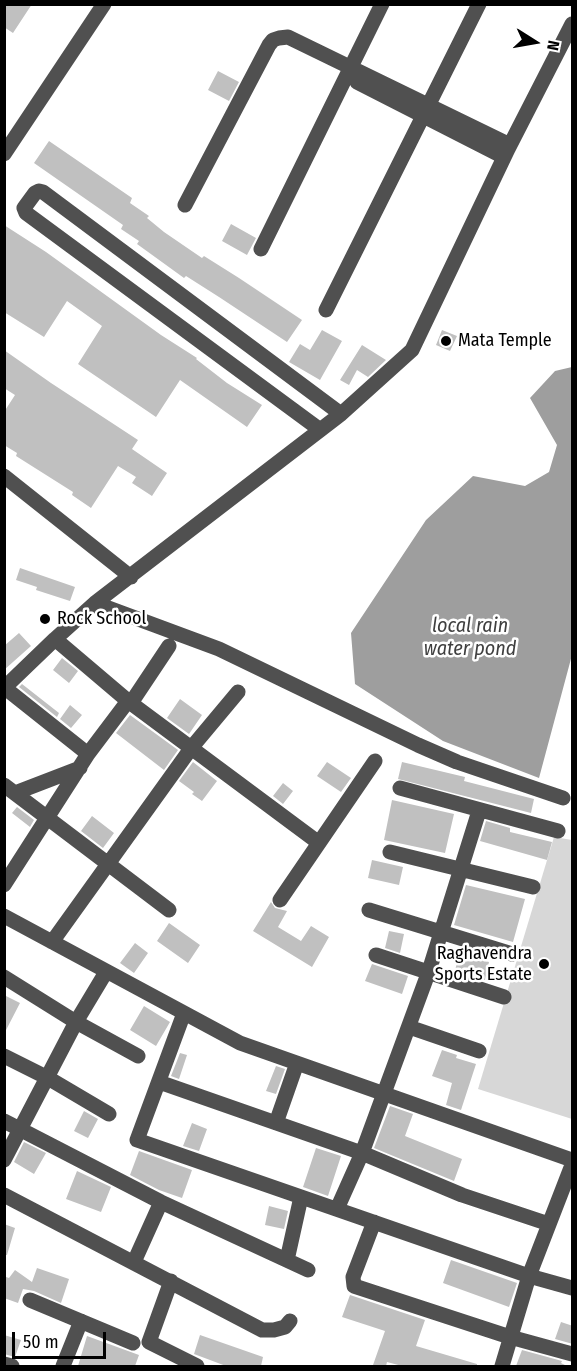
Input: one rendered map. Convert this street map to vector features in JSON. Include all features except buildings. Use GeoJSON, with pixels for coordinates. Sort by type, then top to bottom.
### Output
{"type":"FeatureCollection","features":[{"type":"Feature","properties":{"kind":"street"},"geometry":{"type":"LineString","coordinates":[[4,154],[104,4]]}},
{"type":"Feature","properties":{"kind":"street"},"geometry":{"type":"LineString","coordinates":[[261,249],[382,4]]}},
{"type":"Feature","properties":{"kind":"street"},"geometry":{"type":"LineString","coordinates":[[326,310],[479,4]]}},
{"type":"Feature","properties":{"kind":"street"},"geometry":{"type":"LineString","coordinates":[[84,761],[5,688],[96,603],[341,414],[412,350],[507,151],[573,24]]}},
{"type":"Feature","properties":{"kind":"street"},"geometry":{"type":"LineString","coordinates":[[185,205],[269,45],[273,40],[279,38],[284,47],[348,72],[507,151]]}},
{"type":"Feature","properties":{"kind":"street"},"geometry":{"type":"LineString","coordinates":[[320,429],[26,213],[24,208],[35,193],[39,190],[43,192],[341,414]]}},
{"type":"Feature","properties":{"kind":"street"},"geometry":{"type":"LineString","coordinates":[[276,397],[294,379]]}},
{"type":"Feature","properties":{"kind":"street"},"geometry":{"type":"LineString","coordinates":[[4,477],[131,577]]}},
{"type":"Feature","properties":{"kind":"street"},"geometry":{"type":"LineString","coordinates":[[96,603],[219,649],[457,762],[563,798]]}},
{"type":"Feature","properties":{"kind":"street"},"geometry":{"type":"LineString","coordinates":[[55,639],[129,702],[319,843]]}},
{"type":"Feature","properties":{"kind":"street"},"geometry":{"type":"LineString","coordinates":[[4,885],[84,761],[169,646]]}},
{"type":"Feature","properties":{"kind":"street"},"geometry":{"type":"LineString","coordinates":[[52,942],[192,747],[238,692]]}},
{"type":"Feature","properties":{"kind":"street"},"geometry":{"type":"LineString","coordinates":[[10,789],[84,761]]}},
{"type":"Feature","properties":{"kind":"street"},"geometry":{"type":"LineString","coordinates":[[280,900],[375,761]]}},
{"type":"Feature","properties":{"kind":"street"},"geometry":{"type":"LineString","coordinates":[[400,788],[558,831]]}},
{"type":"Feature","properties":{"kind":"street"},"geometry":{"type":"LineString","coordinates":[[10,789],[169,910]]}},
{"type":"Feature","properties":{"kind":"street"},"geometry":{"type":"LineString","coordinates":[[337,1209],[362,1154],[429,971],[479,811]]}},
{"type":"Feature","properties":{"kind":"street"},"geometry":{"type":"LineString","coordinates":[[390,852],[533,887]]}},
{"type":"Feature","properties":{"kind":"street"},"geometry":{"type":"LineString","coordinates":[[369,910],[512,954]]}},
{"type":"Feature","properties":{"kind":"street"},"geometry":{"type":"LineString","coordinates":[[4,916],[240,1043],[573,1160]]}},
{"type":"Feature","properties":{"kind":"street"},"geometry":{"type":"LineString","coordinates":[[376,955],[504,997]]}},
{"type":"Feature","properties":{"kind":"street"},"geometry":{"type":"LineString","coordinates":[[4,1160],[76,1022],[106,972]]}},
{"type":"Feature","properties":{"kind":"street"},"geometry":{"type":"LineString","coordinates":[[4,977],[76,1022],[138,1056]]}},
{"type":"Feature","properties":{"kind":"street"},"geometry":{"type":"LineString","coordinates":[[184,1013],[137,1140],[529,1276],[573,1288]]}},
{"type":"Feature","properties":{"kind":"street"},"geometry":{"type":"LineString","coordinates":[[409,1027],[479,1051]]}},
{"type":"Feature","properties":{"kind":"street"},"geometry":{"type":"LineString","coordinates":[[4,1056],[48,1078],[109,1114]]}},
{"type":"Feature","properties":{"kind":"street"},"geometry":{"type":"LineString","coordinates":[[276,1123],[297,1063]]}},
{"type":"Feature","properties":{"kind":"street"},"geometry":{"type":"LineString","coordinates":[[159,1082],[362,1154],[462,1195],[549,1224]]}},
{"type":"Feature","properties":{"kind":"street"},"geometry":{"type":"LineString","coordinates":[[4,1121],[161,1202],[308,1270]]}},
{"type":"Feature","properties":{"kind":"street"},"geometry":{"type":"LineString","coordinates":[[502,1366],[529,1276],[573,1165]]}},
{"type":"Feature","properties":{"kind":"street"},"geometry":{"type":"LineString","coordinates":[[4,1195],[262,1330],[285,1327],[290,1321]]}},
{"type":"Feature","properties":{"kind":"street"},"geometry":{"type":"LineString","coordinates":[[287,1260],[301,1197]]}},
{"type":"Feature","properties":{"kind":"street"},"geometry":{"type":"LineString","coordinates":[[134,1262],[161,1202]]}},
{"type":"Feature","properties":{"kind":"street"},"geometry":{"type":"LineString","coordinates":[[374,1222],[353,1277],[354,1286],[510,1337],[573,1354]]}},
{"type":"Feature","properties":{"kind":"street"},"geometry":{"type":"LineString","coordinates":[[171,1281],[149,1342],[193,1366]]}},
{"type":"Feature","properties":{"kind":"street"},"geometry":{"type":"LineString","coordinates":[[30,1300],[133,1343]]}},
{"type":"Feature","properties":{"kind":"street"},"geometry":{"type":"LineString","coordinates":[[63,1366],[81,1321]]}},
{"type":"Feature","properties":{"kind":"street"},"geometry":{"type":"LineString","coordinates":[[4,1364],[12,1366]]}},
{"type":"Feature","properties":{"kind":"shaded area","name":"Raghavendra Sports Estate"},"geometry":{"type":"Polygon","coordinates":[[[554,837],[572,840],[572,1119],[478,1089],[554,837]]]}},
{"type":"Feature","properties":{"kind":"water","name":"local rain water pond"},"geometry":{"type":"Polygon","coordinates":[[[572,367],[572,655],[539,778],[443,741],[355,684],[351,633],[426,520],[473,476],[525,486],[549,472],[557,445],[530,398],[555,371],[572,367]]]}},
{"type":"Feature","properties":{"kind":"place","name":"Mata Temple"},"geometry":{"type":"Point","coordinates":[446,341]}},
{"type":"Feature","properties":{"kind":"place","name":"Rock School"},"geometry":{"type":"Point","coordinates":[45,619]}},
{"type":"Feature","properties":{"kind":"place","name":"Raghavendra Sports Estate"},"geometry":{"type":"Point","coordinates":[544,964]}}]}
